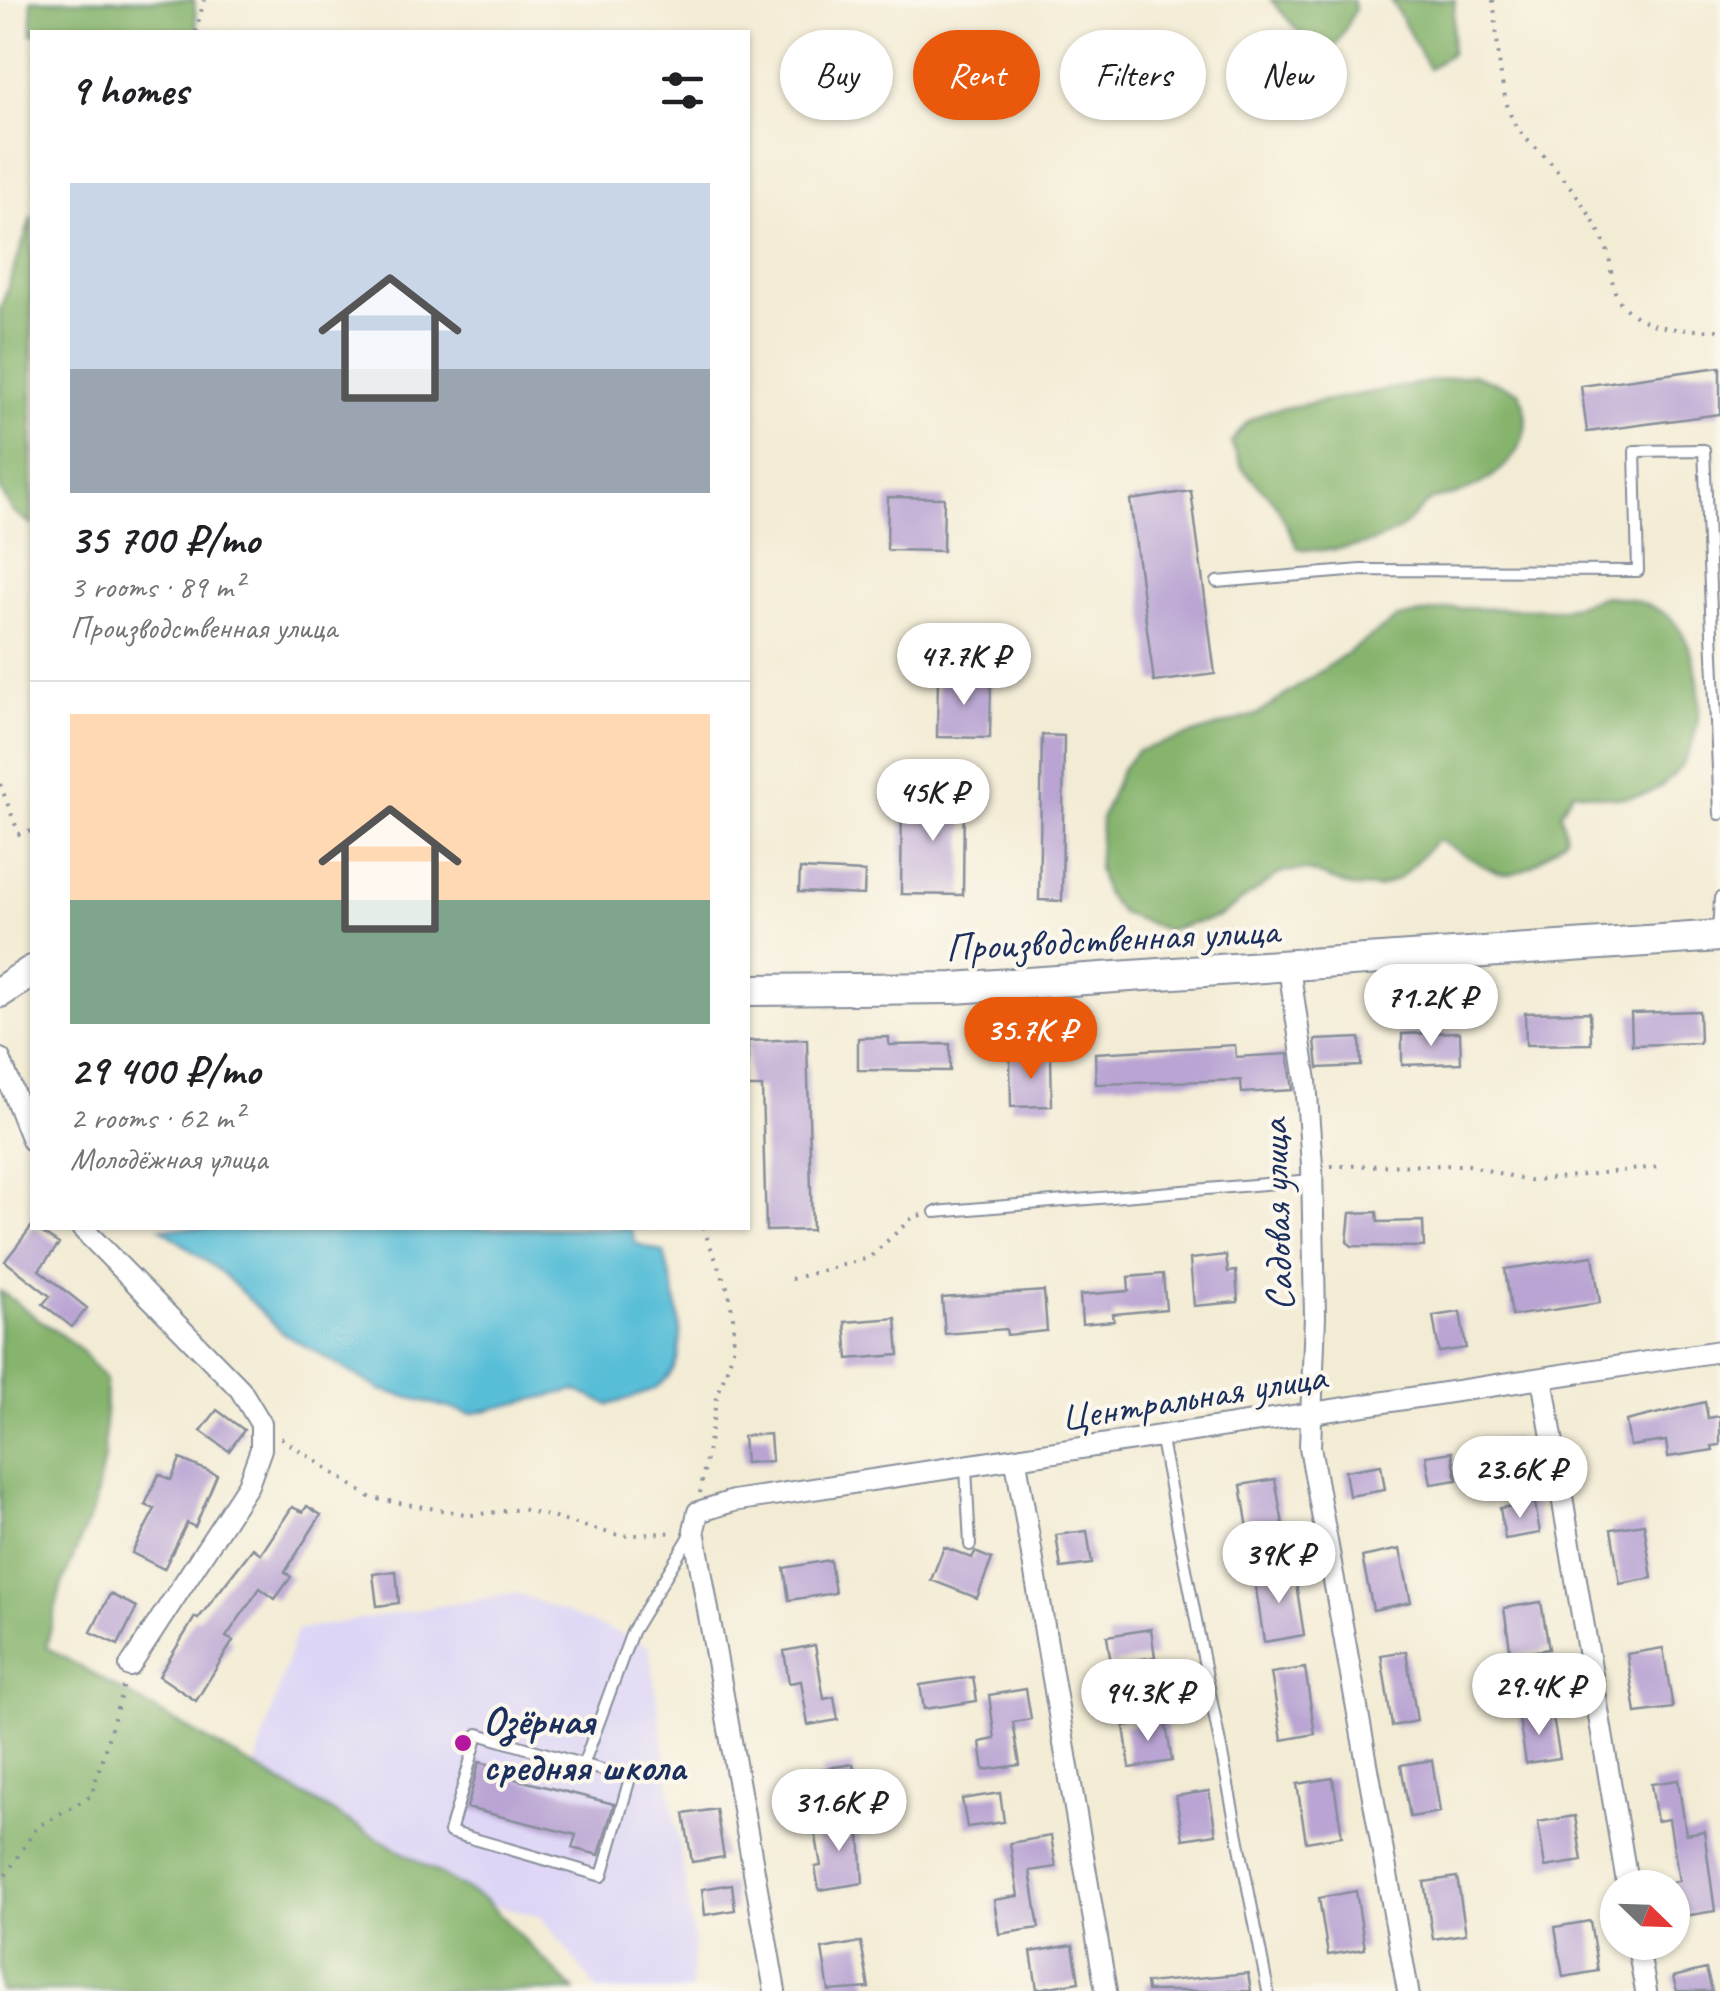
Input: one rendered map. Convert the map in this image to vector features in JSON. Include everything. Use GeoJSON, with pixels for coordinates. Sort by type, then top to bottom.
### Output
{"type":"FeatureCollection","features":[{"type":"Feature","properties":{"kind":"street","name":"Производственная улица"},"geometry":{"type":"LineString","coordinates":[[750,990],[954,988],[1719,936]]}},
{"type":"Feature","properties":{"kind":"street","name":"Садовая улица"},"geometry":{"type":"LineString","coordinates":[[1289,968],[1306,1081],[1312,1173],[1314,1411],[1310,1447],[1408,1991]]}},
{"type":"Feature","properties":{"kind":"street"},"geometry":{"type":"LineString","coordinates":[[0,992],[30,972]]}},
{"type":"Feature","properties":{"kind":"street"},"geometry":{"type":"LineString","coordinates":[[0,1059],[30,1135]]}},
{"type":"Feature","properties":{"kind":"street"},"geometry":{"type":"LineString","coordinates":[[84,1230],[240,1389],[261,1424],[262,1449],[248,1485],[130,1666]]}},
{"type":"Feature","properties":{"kind":"street","name":"Центральная улица"},"geometry":{"type":"LineString","coordinates":[[694,1530],[698,1512],[733,1501],[1720,1352]]}},
{"type":"Feature","properties":{"kind":"street"},"geometry":{"type":"LineString","coordinates":[[1542,1378],[1625,1870]]}},
{"type":"Feature","properties":{"kind":"street"},"geometry":{"type":"LineString","coordinates":[[1016,1461],[1106,1991]]}},
{"type":"Feature","properties":{"kind":"street"},"geometry":{"type":"LineString","coordinates":[[694,1530],[775,1991]]}},
{"type":"Feature","properties":{"kind":"street"},"geometry":{"type":"LineString","coordinates":[[1641,1960],[1646,1991]]}},
{"type":"Feature","properties":{"kind":"lane"},"geometry":{"type":"LineString","coordinates":[[1217,582],[1361,570],[1638,570],[1635,451],[1704,450],[1720,814]]}},
{"type":"Feature","properties":{"kind":"lane"},"geometry":{"type":"LineString","coordinates":[[1719,936],[1720,898]]}},
{"type":"Feature","properties":{"kind":"lane"},"geometry":{"type":"LineString","coordinates":[[935,1212],[1312,1173]]}},
{"type":"Feature","properties":{"kind":"lane"},"geometry":{"type":"LineString","coordinates":[[1160,1435],[1268,1991]]}},
{"type":"Feature","properties":{"kind":"lane"},"geometry":{"type":"LineString","coordinates":[[966,1468],[970,1545]]}},
{"type":"Feature","properties":{"kind":"lane"},"geometry":{"type":"LineString","coordinates":[[583,1765],[632,1632],[694,1530]]}},
{"type":"Feature","properties":{"kind":"lane"},"geometry":{"type":"LineString","coordinates":[[478,1734],[583,1765],[630,1778],[602,1876],[450,1832],[478,1734]]}},
{"type":"Feature","properties":{"kind":"path"},"geometry":{"type":"LineString","coordinates":[[196,30],[204,0]]}},
{"type":"Feature","properties":{"kind":"path"},"geometry":{"type":"LineString","coordinates":[[1493,0],[1504,86],[1514,124],[1552,164],[1586,212],[1606,247],[1610,282],[1618,300],[1632,314],[1675,330],[1720,330]]}},
{"type":"Feature","properties":{"kind":"path"},"geometry":{"type":"LineString","coordinates":[[0,784],[19,834],[30,831]]}},
{"type":"Feature","properties":{"kind":"path"},"geometry":{"type":"LineString","coordinates":[[1312,1173],[1468,1165],[1529,1181],[1658,1168]]}},
{"type":"Feature","properties":{"kind":"path"},"geometry":{"type":"LineString","coordinates":[[791,1279],[870,1258],[914,1217],[935,1212]]}},
{"type":"Feature","properties":{"kind":"path"},"geometry":{"type":"LineString","coordinates":[[261,1424],[371,1498],[471,1514],[522,1509],[620,1536],[694,1530],[718,1397],[733,1351],[734,1324],[729,1292],[704,1230]]}},
{"type":"Feature","properties":{"kind":"path"},"geometry":{"type":"LineString","coordinates":[[0,1884],[38,1827],[91,1796],[130,1666]]}},
{"type":"Feature","properties":{"kind":"shaded area","name":"Озёрная средняя школа"},"geometry":{"type":"Polygon","coordinates":[[[517,1593],[649,1646],[694,1943],[691,1991],[599,1991],[541,1917],[234,1840],[296,1630],[517,1593]]]}},
{"type":"Feature","properties":{"kind":"green space"},"geometry":{"type":"Polygon","coordinates":[[[31,0],[194,0],[197,30],[32,30],[31,0]]]}},
{"type":"Feature","properties":{"kind":"green space"},"geometry":{"type":"Polygon","coordinates":[[[1271,0],[1353,0],[1355,10],[1344,30],[1297,30],[1271,0]]]}},
{"type":"Feature","properties":{"kind":"green space"},"geometry":{"type":"Polygon","coordinates":[[[1391,0],[1455,0],[1451,53],[1429,69],[1391,0]]]}},
{"type":"Feature","properties":{"kind":"green space"},"geometry":{"type":"Polygon","coordinates":[[[30,222],[30,524],[13,512],[0,490],[0,310],[30,222]]]}},
{"type":"Feature","properties":{"kind":"green space"},"geometry":{"type":"Polygon","coordinates":[[[1472,374],[1519,391],[1525,427],[1513,456],[1488,479],[1455,495],[1432,500],[1397,531],[1362,545],[1322,550],[1298,548],[1276,504],[1242,468],[1231,443],[1247,422],[1268,411],[1472,374]]]}},
{"type":"Feature","properties":{"kind":"green space"},"geometry":{"type":"Polygon","coordinates":[[[1605,596],[1633,600],[1661,611],[1675,623],[1687,643],[1696,667],[1699,693],[1692,744],[1664,784],[1642,795],[1616,798],[1573,791],[1561,812],[1566,837],[1529,867],[1515,873],[1491,870],[1437,840],[1400,878],[1377,888],[1351,887],[1306,870],[1282,872],[1219,917],[1167,930],[1121,913],[1105,893],[1098,869],[1101,819],[1121,770],[1137,751],[1258,714],[1398,618],[1453,608],[1563,609],[1605,596]]]}},
{"type":"Feature","properties":{"kind":"green space"},"geometry":{"type":"Polygon","coordinates":[[[0,1291],[79,1348],[106,1380],[104,1458],[94,1507],[61,1587],[46,1647],[485,1900],[575,1991],[0,1991],[0,1291]]]}},
{"type":"Feature","properties":{"kind":"water"},"geometry":{"type":"Polygon","coordinates":[[[164,1230],[632,1230],[635,1243],[664,1252],[677,1307],[680,1345],[668,1377],[637,1396],[609,1405],[575,1390],[471,1414],[381,1390],[283,1333],[222,1273],[164,1230]]]}},
{"type":"Feature","properties":{"kind":"building"},"geometry":{"type":"Polygon","coordinates":[[[1720,367],[1720,414],[1587,432],[1581,386],[1720,367]]]}},
{"type":"Feature","properties":{"kind":"building"},"geometry":{"type":"Polygon","coordinates":[[[1191,491],[1215,674],[1154,682],[1130,500],[1191,491]]]}},
{"type":"Feature","properties":{"kind":"building"},"geometry":{"type":"Polygon","coordinates":[[[888,497],[944,498],[943,551],[887,550],[888,497]]]}},
{"type":"Feature","properties":{"kind":"building"},"geometry":{"type":"Polygon","coordinates":[[[938,678],[991,679],[990,738],[937,737],[938,678]]]}},
{"type":"Feature","properties":{"kind":"building"},"geometry":{"type":"Polygon","coordinates":[[[1042,735],[1064,736],[1062,901],[1039,900],[1042,735]]]}},
{"type":"Feature","properties":{"kind":"building"},"geometry":{"type":"Polygon","coordinates":[[[902,792],[964,793],[963,895],[901,894],[902,792]]]}},
{"type":"Feature","properties":{"kind":"building"},"geometry":{"type":"Polygon","coordinates":[[[800,869],[865,872],[864,895],[799,892],[800,869]]]}},
{"type":"Feature","properties":{"kind":"building"},"geometry":{"type":"Polygon","coordinates":[[[1699,1011],[1700,1043],[1632,1045],[1631,1013],[1699,1011]]]}},
{"type":"Feature","properties":{"kind":"building"},"geometry":{"type":"Polygon","coordinates":[[[1590,1012],[1591,1044],[1526,1045],[1525,1013],[1590,1012]]]}},
{"type":"Feature","properties":{"kind":"building"},"geometry":{"type":"Polygon","coordinates":[[[1460,1032],[1461,1063],[1402,1065],[1402,1034],[1460,1032]]]}},
{"type":"Feature","properties":{"kind":"building"},"geometry":{"type":"Polygon","coordinates":[[[889,1037],[889,1045],[950,1044],[950,1071],[858,1070],[858,1038],[889,1037]]]}},
{"type":"Feature","properties":{"kind":"building"},"geometry":{"type":"Polygon","coordinates":[[[1360,1038],[1361,1066],[1318,1068],[1315,1040],[1360,1038]]]}},
{"type":"Feature","properties":{"kind":"building"},"geometry":{"type":"Polygon","coordinates":[[[807,1039],[812,1230],[766,1231],[762,1087],[750,1087],[750,1041],[807,1039]]]}},
{"type":"Feature","properties":{"kind":"building"},"geometry":{"type":"Polygon","coordinates":[[[1235,1045],[1236,1057],[1288,1054],[1293,1090],[1242,1093],[1241,1080],[1096,1084],[1095,1053],[1235,1045]]]}},
{"type":"Feature","properties":{"kind":"building"},"geometry":{"type":"Polygon","coordinates":[[[1051,1056],[1052,1106],[1011,1107],[1010,1058],[1051,1056]]]}},
{"type":"Feature","properties":{"kind":"building"},"geometry":{"type":"Polygon","coordinates":[[[1377,1212],[1378,1222],[1423,1221],[1424,1247],[1352,1246],[1347,1242],[1350,1213],[1377,1212]]]}},
{"type":"Feature","properties":{"kind":"building"},"geometry":{"type":"Polygon","coordinates":[[[30,1229],[38,1230],[59,1244],[39,1270],[87,1308],[72,1327],[43,1304],[50,1296],[5,1261],[30,1229]]]}},
{"type":"Feature","properties":{"kind":"building"},"geometry":{"type":"Polygon","coordinates":[[[1226,1255],[1228,1272],[1236,1271],[1238,1302],[1194,1306],[1190,1259],[1226,1255]]]}},
{"type":"Feature","properties":{"kind":"building"},"geometry":{"type":"Polygon","coordinates":[[[1593,1256],[1600,1303],[1512,1316],[1505,1269],[1593,1256]]]}},
{"type":"Feature","properties":{"kind":"building"},"geometry":{"type":"Polygon","coordinates":[[[1163,1274],[1166,1309],[1113,1314],[1114,1321],[1082,1324],[1080,1295],[1129,1291],[1128,1277],[1163,1274]]]}},
{"type":"Feature","properties":{"kind":"building"},"geometry":{"type":"Polygon","coordinates":[[[1044,1291],[1047,1331],[1007,1335],[1006,1329],[945,1334],[942,1298],[1044,1291]]]}},
{"type":"Feature","properties":{"kind":"building"},"geometry":{"type":"Polygon","coordinates":[[[1460,1312],[1466,1348],[1439,1352],[1433,1316],[1460,1312]]]}},
{"type":"Feature","properties":{"kind":"building"},"geometry":{"type":"Polygon","coordinates":[[[896,1318],[899,1355],[848,1359],[845,1322],[896,1318]]]}},
{"type":"Feature","properties":{"kind":"building"},"geometry":{"type":"Polygon","coordinates":[[[1705,1402],[1708,1418],[1720,1416],[1720,1445],[1712,1446],[1713,1450],[1668,1457],[1666,1441],[1630,1446],[1626,1421],[1705,1402]]]}},
{"type":"Feature","properties":{"kind":"building"},"geometry":{"type":"Polygon","coordinates":[[[217,1410],[244,1430],[229,1451],[201,1431],[217,1410]]]}},
{"type":"Feature","properties":{"kind":"building"},"geometry":{"type":"Polygon","coordinates":[[[770,1434],[772,1461],[745,1463],[743,1436],[770,1434]]]}},
{"type":"Feature","properties":{"kind":"building"},"geometry":{"type":"Polygon","coordinates":[[[1515,1438],[1520,1465],[1494,1470],[1489,1442],[1515,1438]]]}},
{"type":"Feature","properties":{"kind":"building"},"geometry":{"type":"Polygon","coordinates":[[[1452,1452],[1457,1480],[1431,1484],[1426,1456],[1452,1452]]]}},
{"type":"Feature","properties":{"kind":"building"},"geometry":{"type":"Polygon","coordinates":[[[180,1459],[217,1475],[195,1527],[187,1523],[164,1569],[132,1553],[155,1509],[145,1505],[159,1474],[171,1480],[180,1459]]]}},
{"type":"Feature","properties":{"kind":"building"},"geometry":{"type":"Polygon","coordinates":[[[1381,1465],[1385,1490],[1349,1496],[1345,1471],[1381,1465]]]}},
{"type":"Feature","properties":{"kind":"building"},"geometry":{"type":"Polygon","coordinates":[[[1275,1479],[1284,1530],[1249,1535],[1241,1485],[1275,1479]]]}},
{"type":"Feature","properties":{"kind":"building"},"geometry":{"type":"Polygon","coordinates":[[[1535,1503],[1540,1533],[1505,1539],[1500,1508],[1535,1503]]]}},
{"type":"Feature","properties":{"kind":"building"},"geometry":{"type":"Polygon","coordinates":[[[307,1506],[321,1515],[285,1572],[291,1577],[275,1599],[260,1588],[226,1637],[233,1641],[196,1701],[159,1676],[195,1617],[198,1619],[253,1548],[261,1554],[292,1507],[303,1512],[307,1506]]]}},
{"type":"Feature","properties":{"kind":"building"},"geometry":{"type":"Polygon","coordinates":[[[1644,1524],[1652,1578],[1620,1584],[1611,1529],[1644,1524]]]}},
{"type":"Feature","properties":{"kind":"building"},"geometry":{"type":"Polygon","coordinates":[[[1087,1531],[1092,1564],[1061,1568],[1056,1535],[1087,1531]]]}},
{"type":"Feature","properties":{"kind":"building"},"geometry":{"type":"Polygon","coordinates":[[[944,1547],[972,1558],[975,1552],[992,1559],[977,1598],[931,1580],[944,1547]]]}},
{"type":"Feature","properties":{"kind":"building"},"geometry":{"type":"Polygon","coordinates":[[[1400,1549],[1411,1602],[1373,1610],[1362,1557],[1400,1549]]]}},
{"type":"Feature","properties":{"kind":"building"},"geometry":{"type":"Polygon","coordinates":[[[830,1560],[835,1593],[789,1600],[784,1568],[830,1560]]]}},
{"type":"Feature","properties":{"kind":"building"},"geometry":{"type":"Polygon","coordinates":[[[1294,1570],[1304,1635],[1264,1642],[1254,1576],[1294,1570]]]}},
{"type":"Feature","properties":{"kind":"building"},"geometry":{"type":"Polygon","coordinates":[[[396,1571],[399,1603],[377,1606],[373,1574],[396,1571]]]}},
{"type":"Feature","properties":{"kind":"building"},"geometry":{"type":"Polygon","coordinates":[[[110,1594],[137,1607],[118,1645],[91,1632],[110,1594]]]}},
{"type":"Feature","properties":{"kind":"building"},"geometry":{"type":"Polygon","coordinates":[[[1541,1602],[1549,1649],[1511,1655],[1504,1608],[1541,1602]]]}},
{"type":"Feature","properties":{"kind":"building"},"geometry":{"type":"Polygon","coordinates":[[[1151,1629],[1155,1657],[1111,1664],[1107,1636],[1151,1629]]]}},
{"type":"Feature","properties":{"kind":"building"},"geometry":{"type":"Polygon","coordinates":[[[815,1645],[824,1699],[834,1697],[838,1720],[808,1725],[801,1681],[789,1683],[784,1651],[815,1645]]]}},
{"type":"Feature","properties":{"kind":"building"},"geometry":{"type":"Polygon","coordinates":[[[1663,1648],[1673,1708],[1636,1713],[1627,1654],[1663,1648]]]}},
{"type":"Feature","properties":{"kind":"building"},"geometry":{"type":"Polygon","coordinates":[[[1406,1651],[1417,1721],[1392,1726],[1381,1655],[1406,1651]]]}},
{"type":"Feature","properties":{"kind":"building"},"geometry":{"type":"Polygon","coordinates":[[[1305,1668],[1315,1734],[1282,1740],[1271,1673],[1305,1668]]]}},
{"type":"Feature","properties":{"kind":"building"},"geometry":{"type":"Polygon","coordinates":[[[973,1677],[977,1701],[924,1709],[920,1685],[973,1677]]]}},
{"type":"Feature","properties":{"kind":"building"},"geometry":{"type":"Polygon","coordinates":[[[1026,1689],[1031,1719],[1013,1722],[1020,1765],[984,1770],[980,1742],[995,1739],[989,1695],[1026,1689]]]}},
{"type":"Feature","properties":{"kind":"building"},"geometry":{"type":"Polygon","coordinates":[[[1552,1712],[1560,1758],[1526,1763],[1519,1718],[1552,1712]]]}},
{"type":"Feature","properties":{"kind":"building"},"geometry":{"type":"Polygon","coordinates":[[[1165,1719],[1172,1761],[1130,1768],[1124,1726],[1165,1719]]]}},
{"type":"Feature","properties":{"kind":"building"},"geometry":{"type":"Polygon","coordinates":[[[1432,1760],[1440,1812],[1410,1817],[1401,1765],[1432,1760]]]}},
{"type":"Feature","properties":{"kind":"building"},"geometry":{"type":"Polygon","coordinates":[[[479,1762],[517,1771],[515,1779],[614,1804],[599,1855],[572,1848],[576,1835],[467,1808],[479,1762]]]}},
{"type":"Feature","properties":{"kind":"building"},"geometry":{"type":"Polygon","coordinates":[[[853,1764],[857,1788],[825,1793],[821,1769],[853,1764]]]}},
{"type":"Feature","properties":{"kind":"building"},"geometry":{"type":"Polygon","coordinates":[[[1333,1778],[1342,1836],[1306,1842],[1297,1784],[1333,1778]]]}},
{"type":"Feature","properties":{"kind":"building"},"geometry":{"type":"Polygon","coordinates":[[[1678,1780],[1686,1834],[1704,1831],[1715,1911],[1690,1915],[1690,1870],[1677,1870],[1669,1819],[1657,1821],[1651,1784],[1678,1780]]]}},
{"type":"Feature","properties":{"kind":"building"},"geometry":{"type":"Polygon","coordinates":[[[1209,1791],[1216,1834],[1183,1839],[1176,1796],[1209,1791]]]}},
{"type":"Feature","properties":{"kind":"building"},"geometry":{"type":"Polygon","coordinates":[[[1000,1793],[1004,1822],[967,1827],[962,1799],[1000,1793]]]}},
{"type":"Feature","properties":{"kind":"building"},"geometry":{"type":"Polygon","coordinates":[[[716,1809],[724,1857],[692,1862],[684,1814],[716,1809]]]}},
{"type":"Feature","properties":{"kind":"building"},"geometry":{"type":"Polygon","coordinates":[[[1575,1816],[1582,1861],[1545,1867],[1538,1822],[1575,1816]]]}},
{"type":"Feature","properties":{"kind":"building"},"geometry":{"type":"Polygon","coordinates":[[[859,1818],[863,1883],[819,1890],[815,1867],[821,1866],[814,1825],[859,1818]]]}},
{"type":"Feature","properties":{"kind":"building"},"geometry":{"type":"Polygon","coordinates":[[[1051,1836],[1056,1867],[1030,1871],[1039,1928],[999,1934],[994,1900],[1018,1896],[1010,1843],[1051,1836]]]}},
{"type":"Feature","properties":{"kind":"building"},"geometry":{"type":"Polygon","coordinates":[[[1457,1877],[1466,1934],[1433,1939],[1424,1882],[1457,1877]]]}},
{"type":"Feature","properties":{"kind":"building"},"geometry":{"type":"Polygon","coordinates":[[[732,1884],[735,1910],[705,1915],[702,1889],[732,1884]]]}},
{"type":"Feature","properties":{"kind":"building"},"geometry":{"type":"Polygon","coordinates":[[[1356,1891],[1365,1949],[1328,1955],[1319,1898],[1356,1891]]]}},
{"type":"Feature","properties":{"kind":"building"},"geometry":{"type":"Polygon","coordinates":[[[1590,1921],[1598,1971],[1563,1977],[1555,1927],[1590,1921]]]}},
{"type":"Feature","properties":{"kind":"building"},"geometry":{"type":"Polygon","coordinates":[[[861,1942],[869,1988],[829,1991],[822,1949],[861,1942]]]}},
{"type":"Feature","properties":{"kind":"building"},"geometry":{"type":"Polygon","coordinates":[[[1073,1945],[1079,1982],[1037,1989],[1031,1952],[1073,1945]]]}},
{"type":"Feature","properties":{"kind":"building"},"geometry":{"type":"Polygon","coordinates":[[[1706,1969],[1712,1991],[1677,1991],[1673,1977],[1706,1969]]]}},
{"type":"Feature","properties":{"kind":"building"},"geometry":{"type":"Polygon","coordinates":[[[1248,1973],[1251,1991],[1147,1991],[1146,1983],[1248,1973]]]}},
{"type":"Feature","properties":{"kind":"place","name":"Озёрная средняя школа"},"geometry":{"type":"Point","coordinates":[463,1743]}}]}
